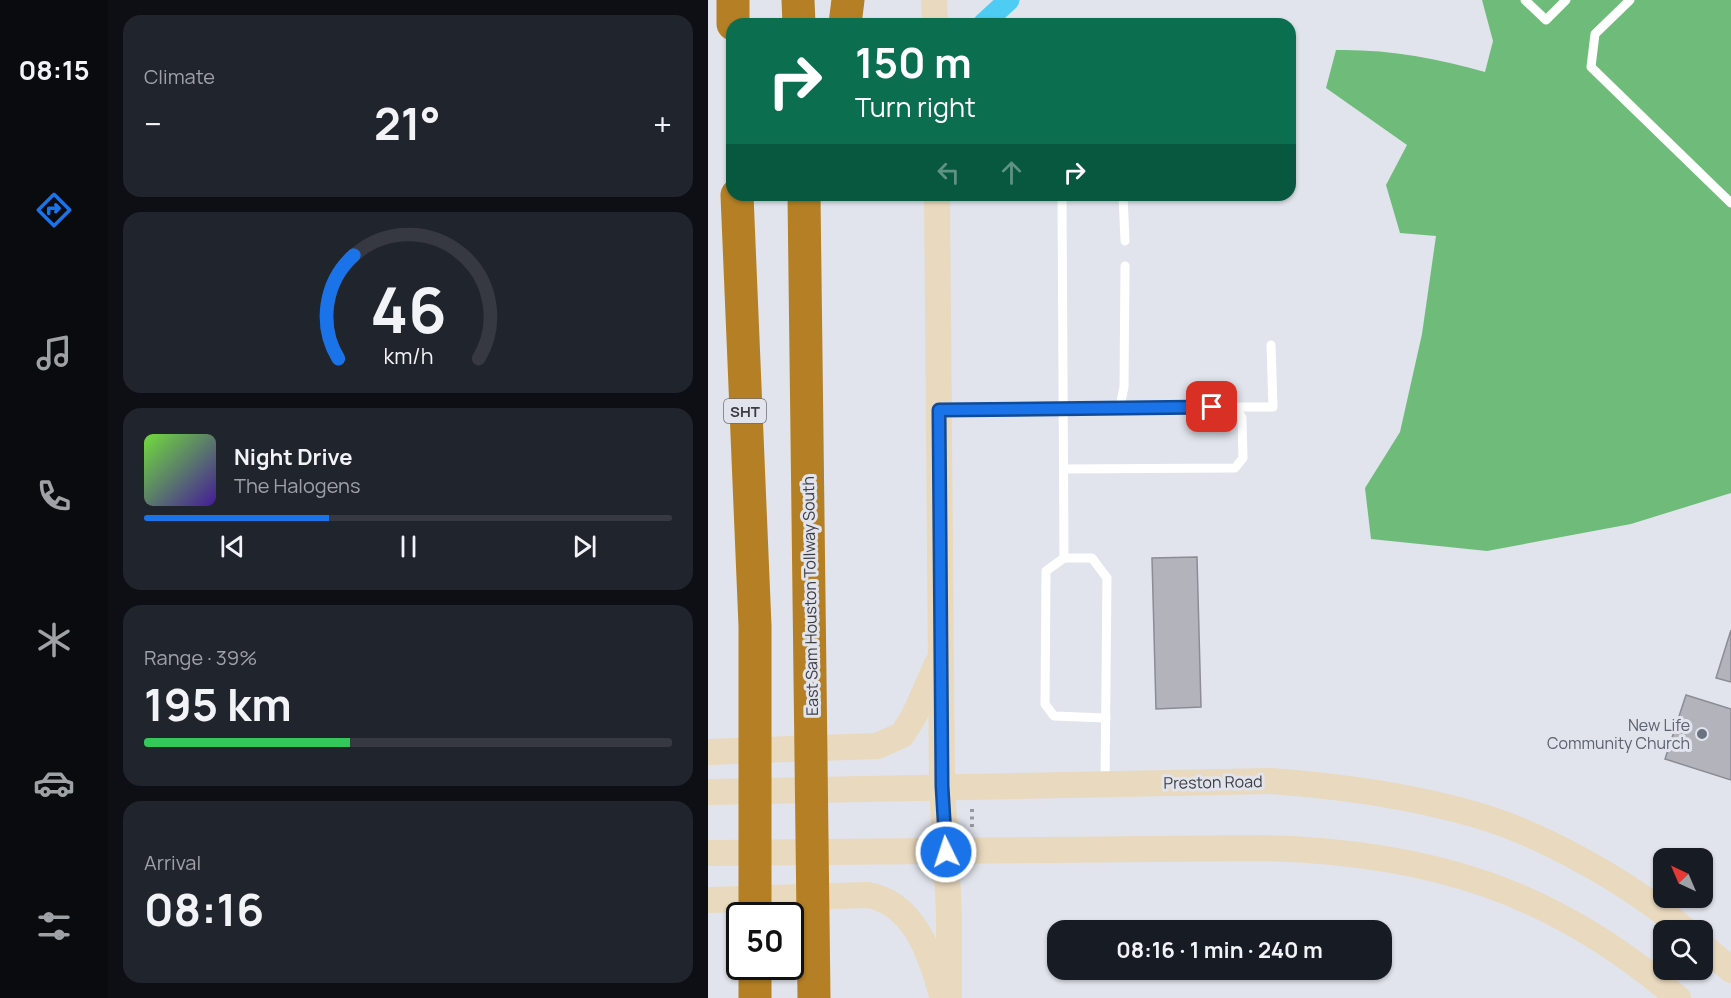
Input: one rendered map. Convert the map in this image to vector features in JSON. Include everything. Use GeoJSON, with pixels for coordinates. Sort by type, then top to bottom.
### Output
{"type":"FeatureCollection","features":[{"type":"Feature","properties":{"kind":"highway"},"geometry":{"type":"LineString","coordinates":[[733,0],[733,18]]}},
{"type":"Feature","properties":{"kind":"highway"},"geometry":{"type":"LineString","coordinates":[[798,0],[799,18]]}},
{"type":"Feature","properties":{"kind":"highway"},"geometry":{"type":"LineString","coordinates":[[846,18],[848,0]]}},
{"type":"Feature","properties":{"kind":"highway","name":"SHT"},"geometry":{"type":"LineString","coordinates":[[737,201],[755,626],[754,902]]}},
{"type":"Feature","properties":{"kind":"highway","name":"East Sam Houston Tollway South"},"geometry":{"type":"LineString","coordinates":[[804,201],[814,982]]}},
{"type":"Feature","properties":{"kind":"highway"},"geometry":{"type":"LineString","coordinates":[[806,247],[814,201]]}},
{"type":"Feature","properties":{"kind":"main road"},"geometry":{"type":"LineString","coordinates":[[934,0],[935,18]]}},
{"type":"Feature","properties":{"kind":"main road"},"geometry":{"type":"LineString","coordinates":[[937,201],[940,655],[949,998]]}},
{"type":"Feature","properties":{"kind":"main road"},"geometry":{"type":"LineString","coordinates":[[708,752],[877,746],[902,735],[914,716],[940,655]]}},
{"type":"Feature","properties":{"kind":"main road","name":"Preston Road"},"geometry":{"type":"LineString","coordinates":[[708,792],[1271,781],[1326,785],[1414,799],[1476,815],[1543,843],[1629,890],[1671,920]]}},
{"type":"Feature","properties":{"kind":"main road"},"geometry":{"type":"LineString","coordinates":[[708,853],[1265,848],[1324,849],[1398,859],[1479,882],[1547,908],[1599,937],[1645,970],[1678,998]]}},
{"type":"Feature","properties":{"kind":"main road"},"geometry":{"type":"LineString","coordinates":[[708,900],[868,895],[884,898],[904,912],[920,937],[934,966],[943,998]]}},
{"type":"Feature","properties":{"kind":"main road"},"geometry":{"type":"LineString","coordinates":[[1713,954],[1731,970]]}},
{"type":"Feature","properties":{"kind":"lane"},"geometry":{"type":"LineString","coordinates":[[1525,0],[1546,20],[1566,0]]}},
{"type":"Feature","properties":{"kind":"lane"},"geometry":{"type":"LineString","coordinates":[[1630,0],[1595,34],[1591,67],[1731,203]]}},
{"type":"Feature","properties":{"kind":"lane"},"geometry":{"type":"LineString","coordinates":[[1062,201],[1064,558]]}},
{"type":"Feature","properties":{"kind":"lane"},"geometry":{"type":"LineString","coordinates":[[1123,201],[1125,241]]}},
{"type":"Feature","properties":{"kind":"lane"},"geometry":{"type":"LineString","coordinates":[[1120,406],[1124,387],[1125,266]]}},
{"type":"Feature","properties":{"kind":"lane"},"geometry":{"type":"LineString","coordinates":[[939,410],[1064,410],[1120,406],[1273,407],[1271,345]]}},
{"type":"Feature","properties":{"kind":"lane"},"geometry":{"type":"LineString","coordinates":[[1064,469],[1234,468],[1243,458],[1242,418],[1236,407]]}},
{"type":"Feature","properties":{"kind":"lane"},"geometry":{"type":"LineString","coordinates":[[1105,784],[1106,718],[1107,578],[1092,558],[1064,558],[1046,571],[1044,704],[1054,716],[1106,718]]}},
{"type":"Feature","properties":{"kind":"path"},"geometry":{"type":"LineString","coordinates":[[972,809],[972,831]]}},
{"type":"Feature","properties":{"kind":"green space"},"geometry":{"type":"Polygon","coordinates":[[[1482,0],[1731,0],[1731,493],[1631,524],[1487,551],[1371,539],[1365,488],[1400,432],[1422,334],[1436,236],[1400,233],[1386,185],[1407,145],[1326,88],[1336,50],[1411,55],[1485,72],[1493,41],[1482,0]]]}},
{"type":"Feature","properties":{"kind":"building"},"geometry":{"type":"Polygon","coordinates":[[[1197,557],[1201,707],[1156,709],[1152,558],[1197,557]]]}},
{"type":"Feature","properties":{"kind":"building"},"geometry":{"type":"Polygon","coordinates":[[[1731,630],[1731,682],[1716,678],[1731,630]]]}},
{"type":"Feature","properties":{"kind":"building","name":"New Life Community Church"},"geometry":{"type":"Polygon","coordinates":[[[1686,695],[1731,709],[1731,780],[1665,759],[1686,695]]]}},
{"type":"Feature","properties":{"kind":"waterway"},"geometry":{"type":"LineString","coordinates":[[990,18],[1009,0]]}},
{"type":"Feature","properties":{"kind":"place","name":"New Life Community Church"},"geometry":{"type":"Point","coordinates":[1702,734]}},
{"type":"Feature","properties":{"kind":"route"},"geometry":{"type":"LineString","coordinates":[[946,852],[942,786],[939,410],[1064,410],[1120,406],[1212,407]]}}]}
